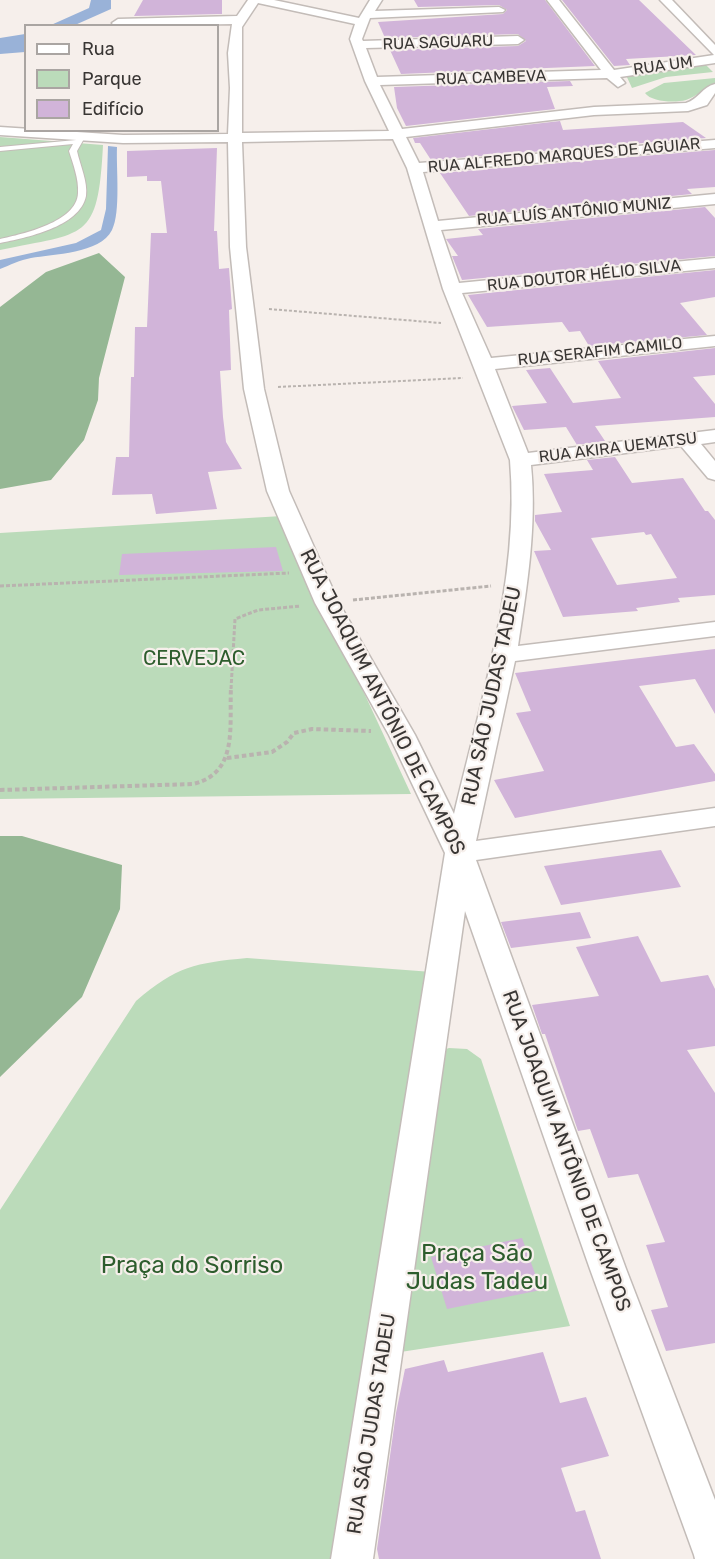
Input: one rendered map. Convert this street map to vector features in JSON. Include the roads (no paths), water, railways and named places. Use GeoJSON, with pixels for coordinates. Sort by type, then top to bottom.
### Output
{"type":"FeatureCollection","features":[{"type":"Feature","properties":{"kind":"street"},"geometry":{"type":"LineString","coordinates":[[256,0],[365,18],[499,10]]}},
{"type":"Feature","properties":{"kind":"street","name":"RUA JOAQUIM ANTÔNIO DE CAMPOS"},"geometry":{"type":"LineString","coordinates":[[256,0],[239,20],[234,53],[232,88],[238,247],[254,388],[278,491],[327,603],[402,735],[459,853],[608,1269],[715,1554]]}},
{"type":"Feature","properties":{"kind":"street"},"geometry":{"type":"LineString","coordinates":[[358,45],[356,35],[376,0]]}},
{"type":"Feature","properties":{"kind":"street"},"geometry":{"type":"LineString","coordinates":[[553,0],[627,95],[643,104],[674,108],[715,143]]}},
{"type":"Feature","properties":{"kind":"street"},"geometry":{"type":"LineString","coordinates":[[666,0],[715,52]]}},
{"type":"Feature","properties":{"kind":"street"},"geometry":{"type":"LineString","coordinates":[[118,23],[239,20]]}},
{"type":"Feature","properties":{"kind":"street","name":"RUA SAGUARU"},"geometry":{"type":"LineString","coordinates":[[358,45],[518,40]]}},
{"type":"Feature","properties":{"kind":"street","name":"RUA SÃO JUDAS TADEU"},"geometry":{"type":"LineString","coordinates":[[352,1559],[459,853],[504,655],[516,583],[524,490],[520,460],[487,371],[452,289],[414,168],[372,81],[358,45]]}},
{"type":"Feature","properties":{"kind":"street"},"geometry":{"type":"LineString","coordinates":[[219,53],[234,53]]}},
{"type":"Feature","properties":{"kind":"street","name":"RUA UM"},"geometry":{"type":"LineString","coordinates":[[611,74],[715,59]]}},
{"type":"Feature","properties":{"kind":"street"},"geometry":{"type":"LineString","coordinates":[[657,82],[715,73]]}},
{"type":"Feature","properties":{"kind":"street","name":"RUA CAMBEVA"},"geometry":{"type":"LineString","coordinates":[[372,81],[611,74]]}},
{"type":"Feature","properties":{"kind":"street"},"geometry":{"type":"LineString","coordinates":[[0,131],[79,140],[397,135],[594,111],[674,108],[699,104],[715,88]]}},
{"type":"Feature","properties":{"kind":"street"},"geometry":{"type":"LineString","coordinates":[[594,111],[618,105],[627,95]]}},
{"type":"Feature","properties":{"kind":"street","name":"RUA ALFREDO MARQUES DE AGUIAR"},"geometry":{"type":"LineString","coordinates":[[414,168],[715,143]]}},
{"type":"Feature","properties":{"kind":"street","name":"RUA LUÍS ANTÔNIO MUNIZ"},"geometry":{"type":"LineString","coordinates":[[433,225],[715,199]]}},
{"type":"Feature","properties":{"kind":"street","name":"RUA DOUTOR HÉLIO SILVA"},"geometry":{"type":"LineString","coordinates":[[452,289],[715,263]]}},
{"type":"Feature","properties":{"kind":"street","name":"RUA SERAFIM CAMILO"},"geometry":{"type":"LineString","coordinates":[[487,371],[715,340]]}},
{"type":"Feature","properties":{"kind":"street","name":"RUA AKIRA UEMATSU"},"geometry":{"type":"LineString","coordinates":[[520,460],[715,436]]}},
{"type":"Feature","properties":{"kind":"street"},"geometry":{"type":"LineString","coordinates":[[687,440],[715,474]]}},
{"type":"Feature","properties":{"kind":"street"},"geometry":{"type":"LineString","coordinates":[[504,655],[715,630]]}},
{"type":"Feature","properties":{"kind":"street"},"geometry":{"type":"LineString","coordinates":[[459,853],[711,825]]}},
{"type":"Feature","properties":{"kind":"lane"},"geometry":{"type":"LineString","coordinates":[[0,150],[79,140]]}},
{"type":"Feature","properties":{"kind":"lane"},"geometry":{"type":"LineString","coordinates":[[0,241],[56,225],[80,203],[82,196],[73,151],[79,140]]}},
{"type":"Feature","properties":{"kind":"water"},"geometry":{"type":"Polygon","coordinates":[[[91,0],[111,0],[111,9],[77,24],[53,24],[89,8],[91,0]]]}},
{"type":"Feature","properties":{"kind":"water"},"geometry":{"type":"Polygon","coordinates":[[[24,34],[24,52],[0,54],[0,38],[24,34]]]}},
{"type":"Feature","properties":{"kind":"water"},"geometry":{"type":"Polygon","coordinates":[[[108,146],[117,147],[117,201],[115,222],[106,238],[75,252],[27,259],[0,269],[0,260],[76,243],[101,230],[106,209],[108,146]]]}},
{"type":"Feature","properties":{"kind":"park label","name":"CERVEJAC"},"geometry":{"type":"Point","coordinates":[194,659]}},
{"type":"Feature","properties":{"kind":"park label","name":"Praça do Sorriso"},"geometry":{"type":"Point","coordinates":[192,1266]}},
{"type":"Feature","properties":{"kind":"park label","name":"Praça São Judas Tadeu"},"geometry":{"type":"Point","coordinates":[477,1268]}}]}
